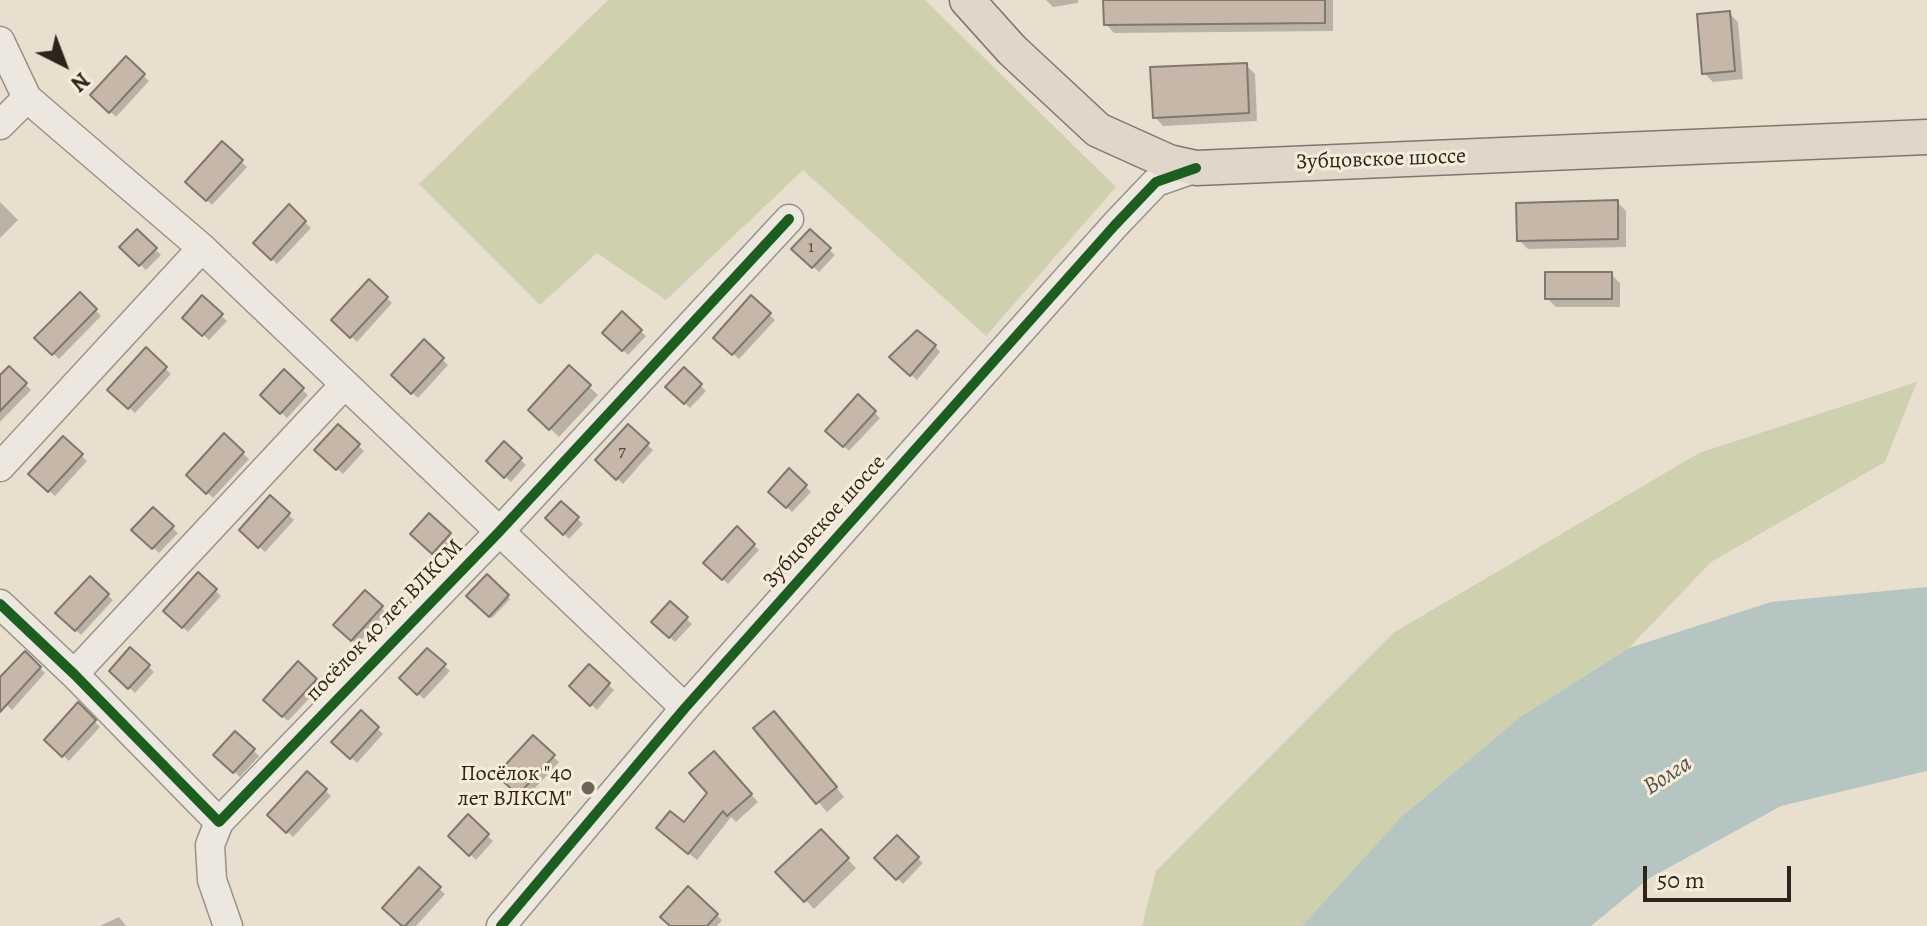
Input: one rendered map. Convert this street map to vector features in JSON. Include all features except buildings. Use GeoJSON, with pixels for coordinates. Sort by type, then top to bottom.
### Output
{"type":"FeatureCollection","features":[{"type":"Feature","properties":{"kind":"main road"},"geometry":{"type":"LineString","coordinates":[[967,0],[1012,50],[1098,130],[1169,162],[1196,168]]}},
{"type":"Feature","properties":{"kind":"main road","name":"Зубцовское шоссе"},"geometry":{"type":"LineString","coordinates":[[1196,168],[1927,137]]}},
{"type":"Feature","properties":{"kind":"street"},"geometry":{"type":"LineString","coordinates":[[0,41],[27,98],[202,248],[685,708]]}},
{"type":"Feature","properties":{"kind":"street"},"geometry":{"type":"LineString","coordinates":[[0,125],[27,98]]}},
{"type":"Feature","properties":{"kind":"street","name":"Зубцовское шоссе"},"geometry":{"type":"LineString","coordinates":[[501,926],[685,708],[1124,214],[1156,182],[1196,168]]}},
{"type":"Feature","properties":{"kind":"street","name":"посёлок 40 лет ВЛКСМ"},"geometry":{"type":"LineString","coordinates":[[219,822],[499,532],[789,219]]}},
{"type":"Feature","properties":{"kind":"street"},"geometry":{"type":"LineString","coordinates":[[0,467],[202,248]]}},
{"type":"Feature","properties":{"kind":"street"},"geometry":{"type":"LineString","coordinates":[[74,674],[345,384]]}},
{"type":"Feature","properties":{"kind":"street"},"geometry":{"type":"LineString","coordinates":[[0,604],[74,674],[219,822],[210,845],[212,880],[228,926]]}},
{"type":"Feature","properties":{"kind":"green space"},"geometry":{"type":"Polygon","coordinates":[[[608,0],[925,0],[1116,187],[986,336],[803,170],[666,300],[597,253],[540,305],[419,184],[608,0]]]}},
{"type":"Feature","properties":{"kind":"green space"},"geometry":{"type":"Polygon","coordinates":[[[1917,382],[1885,462],[1711,562],[1629,648],[1520,717],[1401,817],[1302,926],[1142,926],[1156,871],[1393,633],[1699,453],[1917,382]]]}},
{"type":"Feature","properties":{"kind":"water","name":"Волга"},"geometry":{"type":"Polygon","coordinates":[[[1927,587],[1927,771],[1781,806],[1648,879],[1591,926],[1302,926],[1401,817],[1520,717],[1629,648],[1771,602],[1927,587]]]}},
{"type":"Feature","properties":{"kind":"cycle path"},"geometry":{"type":"LineString","coordinates":[[501,926],[685,708],[1115,225],[1156,182],[1196,168]]}},
{"type":"Feature","properties":{"kind":"cycle path"},"geometry":{"type":"LineString","coordinates":[[0,604],[74,674],[219,822],[499,532],[789,219]]}},
{"type":"Feature","properties":{"kind":"place","name":"Посёлок \"40 лет ВЛКСМ\""},"geometry":{"type":"Point","coordinates":[588,788]}}]}
